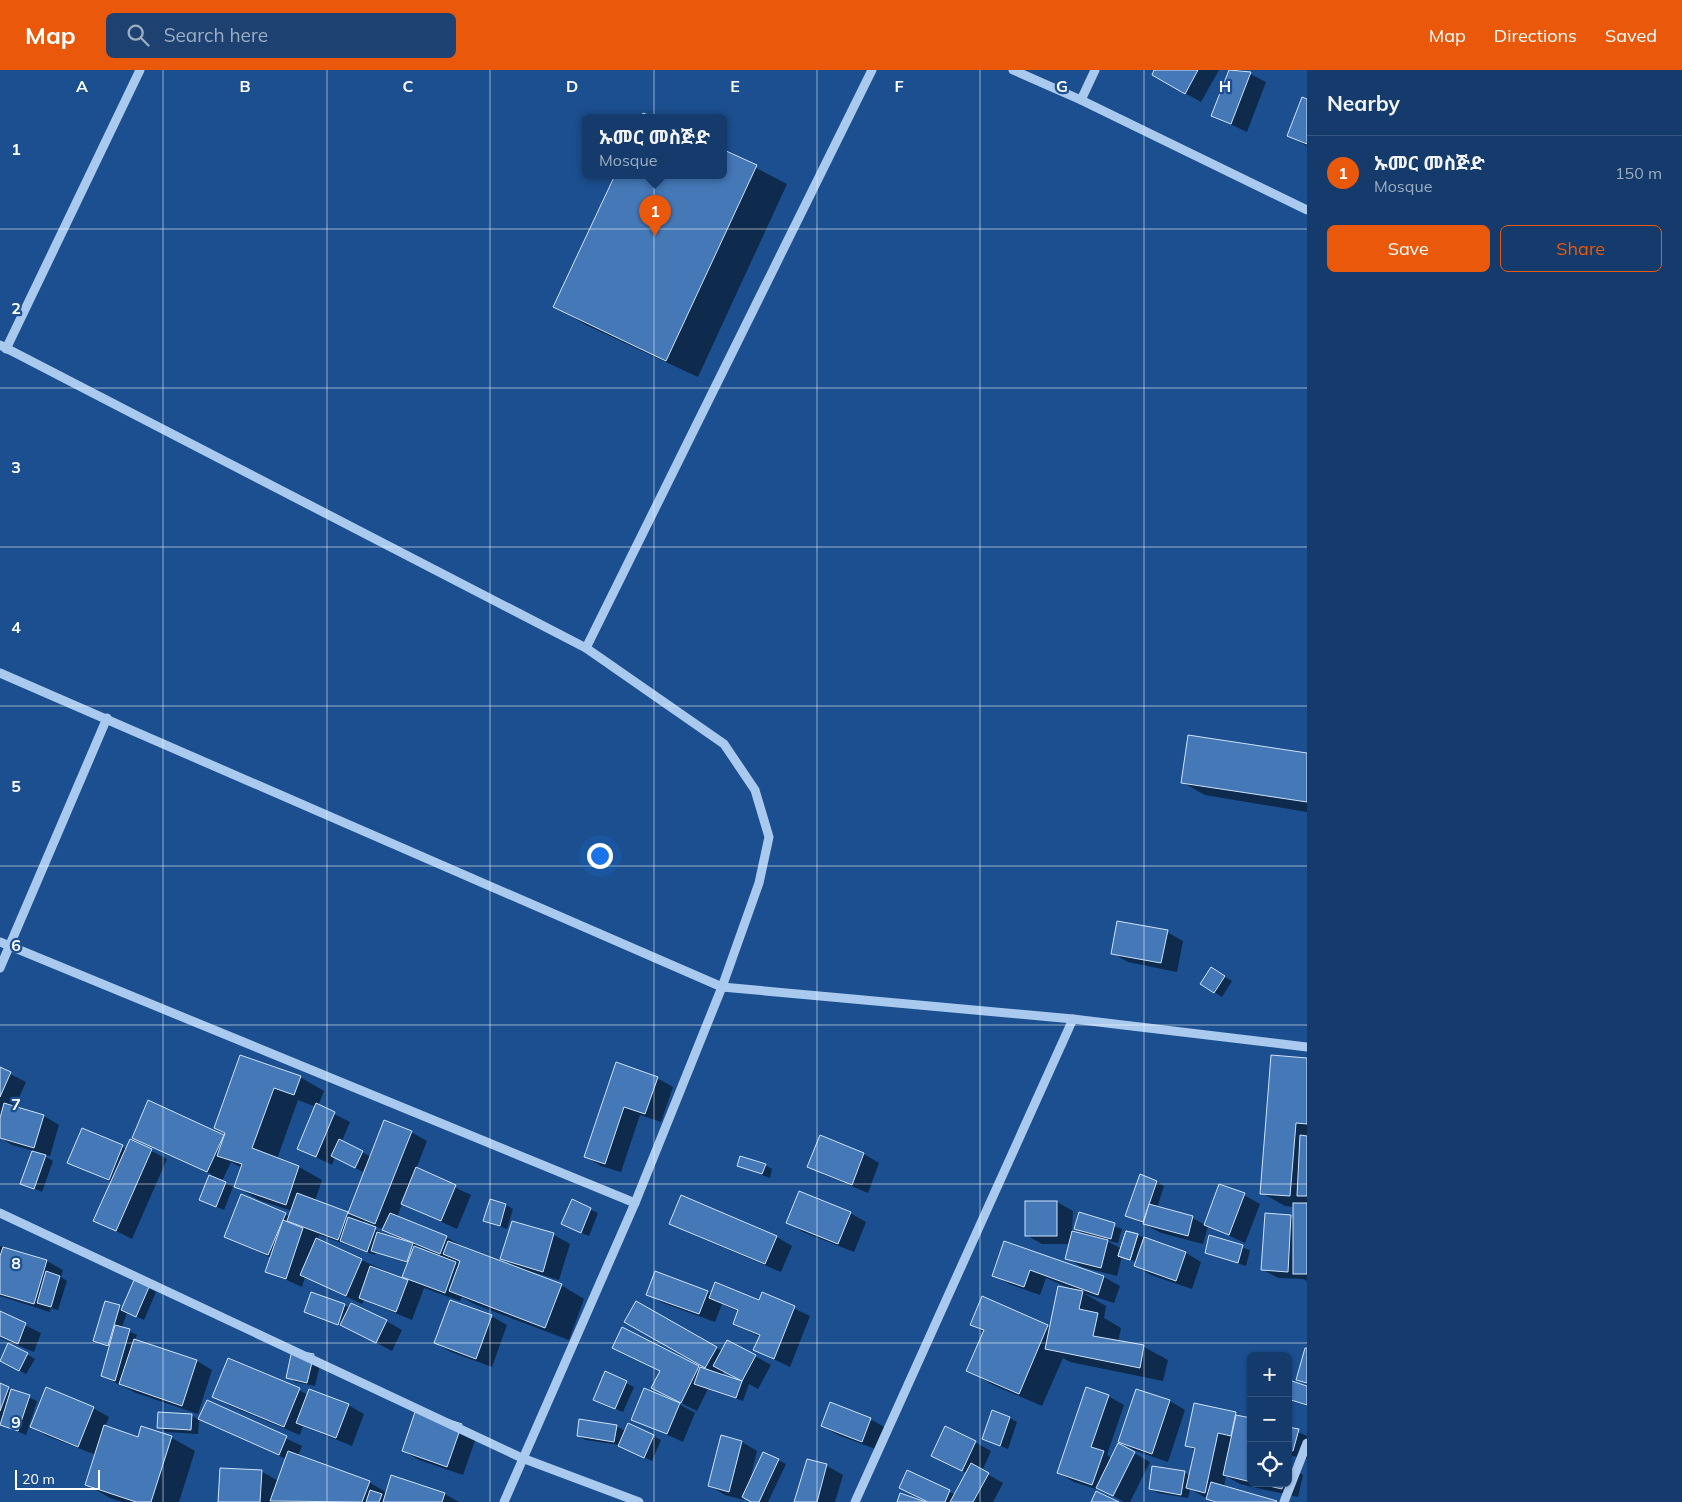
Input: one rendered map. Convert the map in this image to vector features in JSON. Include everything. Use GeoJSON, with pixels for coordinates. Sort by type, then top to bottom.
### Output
{"type":"FeatureCollection","features":[{"type":"Feature","properties":{"kind":"street"},"geometry":{"type":"LineString","coordinates":[[140,70],[3,347],[586,648],[724,744],[755,790],[768,837],[759,884],[722,988],[635,1203],[504,1502]]}},
{"type":"Feature","properties":{"kind":"street"},"geometry":{"type":"LineString","coordinates":[[586,648],[872,70]]}},
{"type":"Feature","properties":{"kind":"street"},"geometry":{"type":"LineString","coordinates":[[1013,70],[1081,100],[1307,210]]}},
{"type":"Feature","properties":{"kind":"street"},"geometry":{"type":"LineString","coordinates":[[1081,100],[1095,70]]}},
{"type":"Feature","properties":{"kind":"street"},"geometry":{"type":"LineString","coordinates":[[0,673],[107,718],[722,988],[1073,1019],[1307,1047]]}},
{"type":"Feature","properties":{"kind":"street"},"geometry":{"type":"LineString","coordinates":[[0,968],[107,718]]}},
{"type":"Feature","properties":{"kind":"street"},"geometry":{"type":"LineString","coordinates":[[0,942],[635,1203]]}},
{"type":"Feature","properties":{"kind":"street"},"geometry":{"type":"LineString","coordinates":[[855,1502],[1073,1019]]}},
{"type":"Feature","properties":{"kind":"street"},"geometry":{"type":"LineString","coordinates":[[0,1213],[522,1458],[639,1502]]}},
{"type":"Feature","properties":{"kind":"street"},"geometry":{"type":"LineString","coordinates":[[1284,1502],[1307,1443]]}},
{"type":"Feature","properties":{"kind":"building"},"geometry":{"type":"Polygon","coordinates":[[[1154,70],[1198,70],[1185,94],[1152,75],[1154,70]]]}},
{"type":"Feature","properties":{"kind":"building"},"geometry":{"type":"Polygon","coordinates":[[[1229,70],[1251,72],[1231,124],[1211,116],[1229,70]]]}},
{"type":"Feature","properties":{"kind":"building"},"geometry":{"type":"Polygon","coordinates":[[[1302,97],[1307,99],[1307,144],[1287,136],[1302,97]]]}},
{"type":"Feature","properties":{"kind":"building"},"geometry":{"type":"Polygon","coordinates":[[[727,151],[757,165],[666,361],[553,307],[613,179],[727,179],[727,151]]]}},
{"type":"Feature","properties":{"kind":"building"},"geometry":{"type":"Polygon","coordinates":[[[1188,735],[1307,753],[1307,802],[1181,783],[1188,735]]]}},
{"type":"Feature","properties":{"kind":"building"},"geometry":{"type":"Polygon","coordinates":[[[1117,921],[1168,930],[1161,963],[1111,954],[1117,921]]]}},
{"type":"Feature","properties":{"kind":"building"},"geometry":{"type":"Polygon","coordinates":[[[1211,967],[1225,976],[1214,993],[1200,984],[1211,967]]]}},
{"type":"Feature","properties":{"kind":"building"},"geometry":{"type":"Polygon","coordinates":[[[240,1055],[301,1076],[294,1095],[274,1088],[252,1148],[299,1166],[286,1205],[234,1187],[242,1164],[217,1156],[225,1133],[214,1128],[240,1055]]]}},
{"type":"Feature","properties":{"kind":"building"},"geometry":{"type":"Polygon","coordinates":[[[1271,1055],[1307,1058],[1307,1124],[1296,1123],[1290,1196],[1260,1194],[1271,1055]]]}},
{"type":"Feature","properties":{"kind":"building"},"geometry":{"type":"Polygon","coordinates":[[[616,1062],[658,1077],[645,1114],[624,1107],[605,1164],[584,1157],[616,1062]]]}},
{"type":"Feature","properties":{"kind":"building"},"geometry":{"type":"Polygon","coordinates":[[[0,1067],[11,1072],[0,1097],[0,1067]]]}},
{"type":"Feature","properties":{"kind":"building"},"geometry":{"type":"Polygon","coordinates":[[[148,1100],[224,1135],[207,1172],[132,1138],[148,1100]]]}},
{"type":"Feature","properties":{"kind":"building"},"geometry":{"type":"Polygon","coordinates":[[[4,1103],[44,1115],[34,1148],[0,1138],[0,1118],[4,1103]]]}},
{"type":"Feature","properties":{"kind":"building"},"geometry":{"type":"Polygon","coordinates":[[[316,1103],[335,1112],[316,1157],[297,1149],[316,1103]]]}},
{"type":"Feature","properties":{"kind":"building"},"geometry":{"type":"Polygon","coordinates":[[[384,1120],[412,1131],[375,1224],[348,1213],[384,1120]]]}},
{"type":"Feature","properties":{"kind":"building"},"geometry":{"type":"Polygon","coordinates":[[[82,1128],[123,1145],[109,1180],[67,1163],[82,1128]]]}},
{"type":"Feature","properties":{"kind":"building"},"geometry":{"type":"Polygon","coordinates":[[[820,1135],[864,1153],[852,1185],[807,1167],[820,1135]]]}},
{"type":"Feature","properties":{"kind":"building"},"geometry":{"type":"Polygon","coordinates":[[[1300,1135],[1307,1136],[1307,1196],[1297,1196],[1300,1135]]]}},
{"type":"Feature","properties":{"kind":"building"},"geometry":{"type":"Polygon","coordinates":[[[130,1139],[152,1149],[116,1231],[93,1221],[130,1139]]]}},
{"type":"Feature","properties":{"kind":"building"},"geometry":{"type":"Polygon","coordinates":[[[339,1139],[363,1151],[355,1168],[331,1156],[339,1139]]]}},
{"type":"Feature","properties":{"kind":"building"},"geometry":{"type":"Polygon","coordinates":[[[32,1151],[46,1155],[34,1189],[20,1184],[32,1151]]]}},
{"type":"Feature","properties":{"kind":"building"},"geometry":{"type":"Polygon","coordinates":[[[740,1156],[766,1164],[762,1174],[737,1166],[740,1156]]]}},
{"type":"Feature","properties":{"kind":"building"},"geometry":{"type":"Polygon","coordinates":[[[416,1167],[456,1185],[441,1221],[401,1204],[416,1167]]]}},
{"type":"Feature","properties":{"kind":"building"},"geometry":{"type":"Polygon","coordinates":[[[1140,1174],[1157,1181],[1143,1222],[1125,1216],[1140,1174]]]}},
{"type":"Feature","properties":{"kind":"building"},"geometry":{"type":"Polygon","coordinates":[[[209,1175],[226,1182],[216,1207],[199,1200],[209,1175]]]}},
{"type":"Feature","properties":{"kind":"building"},"geometry":{"type":"Polygon","coordinates":[[[1219,1184],[1245,1193],[1229,1235],[1204,1225],[1219,1184]]]}},
{"type":"Feature","properties":{"kind":"building"},"geometry":{"type":"Polygon","coordinates":[[[799,1191],[851,1212],[838,1244],[786,1223],[799,1191]]]}},
{"type":"Feature","properties":{"kind":"building"},"geometry":{"type":"Polygon","coordinates":[[[297,1193],[348,1212],[338,1240],[287,1221],[297,1193]]]}},
{"type":"Feature","properties":{"kind":"building"},"geometry":{"type":"Polygon","coordinates":[[[241,1194],[286,1213],[268,1255],[224,1237],[241,1194]]]}},
{"type":"Feature","properties":{"kind":"building"},"geometry":{"type":"Polygon","coordinates":[[[681,1195],[777,1236],[765,1264],[669,1224],[681,1195]]]}},
{"type":"Feature","properties":{"kind":"building"},"geometry":{"type":"Polygon","coordinates":[[[490,1199],[506,1204],[500,1226],[483,1221],[490,1199]]]}},
{"type":"Feature","properties":{"kind":"building"},"geometry":{"type":"Polygon","coordinates":[[[572,1199],[591,1208],[581,1233],[561,1224],[572,1199]]]}},
{"type":"Feature","properties":{"kind":"building"},"geometry":{"type":"Polygon","coordinates":[[[1025,1201],[1057,1201],[1057,1236],[1025,1236],[1025,1201]]]}},
{"type":"Feature","properties":{"kind":"building"},"geometry":{"type":"Polygon","coordinates":[[[1293,1203],[1307,1203],[1307,1274],[1293,1274],[1293,1203]]]}},
{"type":"Feature","properties":{"kind":"building"},"geometry":{"type":"Polygon","coordinates":[[[1149,1204],[1193,1216],[1188,1236],[1143,1224],[1149,1204]]]}},
{"type":"Feature","properties":{"kind":"building"},"geometry":{"type":"Polygon","coordinates":[[[1079,1212],[1115,1223],[1111,1239],[1074,1229],[1079,1212]]]}},
{"type":"Feature","properties":{"kind":"building"},"geometry":{"type":"Polygon","coordinates":[[[390,1213],[447,1236],[440,1254],[382,1230],[390,1213]]]}},
{"type":"Feature","properties":{"kind":"building"},"geometry":{"type":"Polygon","coordinates":[[[1265,1213],[1291,1215],[1288,1272],[1261,1270],[1265,1213]]]}},
{"type":"Feature","properties":{"kind":"building"},"geometry":{"type":"Polygon","coordinates":[[[348,1217],[376,1227],[367,1252],[340,1241],[348,1217]]]}},
{"type":"Feature","properties":{"kind":"building"},"geometry":{"type":"Polygon","coordinates":[[[283,1220],[303,1228],[286,1279],[265,1272],[283,1220]]]}},
{"type":"Feature","properties":{"kind":"building"},"geometry":{"type":"Polygon","coordinates":[[[512,1221],[554,1233],[543,1272],[500,1259],[512,1221]]]}},
{"type":"Feature","properties":{"kind":"building"},"geometry":{"type":"Polygon","coordinates":[[[1072,1231],[1108,1240],[1101,1268],[1065,1259],[1072,1231]]]}},
{"type":"Feature","properties":{"kind":"building"},"geometry":{"type":"Polygon","coordinates":[[[1126,1231],[1138,1234],[1130,1260],[1118,1256],[1126,1231]]]}},
{"type":"Feature","properties":{"kind":"building"},"geometry":{"type":"Polygon","coordinates":[[[1126,1231],[1138,1234],[1130,1260],[1118,1256],[1126,1231]]]}},
{"type":"Feature","properties":{"kind":"building"},"geometry":{"type":"Polygon","coordinates":[[[377,1232],[413,1243],[407,1262],[371,1251],[377,1232]]]}},
{"type":"Feature","properties":{"kind":"building"},"geometry":{"type":"Polygon","coordinates":[[[1209,1235],[1243,1245],[1238,1263],[1205,1253],[1209,1235]]]}},
{"type":"Feature","properties":{"kind":"building"},"geometry":{"type":"Polygon","coordinates":[[[1144,1237],[1186,1252],[1176,1281],[1134,1266],[1144,1237]]]}},
{"type":"Feature","properties":{"kind":"building"},"geometry":{"type":"Polygon","coordinates":[[[316,1238],[362,1259],[346,1296],[300,1275],[316,1238]]]}},
{"type":"Feature","properties":{"kind":"building"},"geometry":{"type":"Polygon","coordinates":[[[448,1241],[562,1284],[545,1328],[449,1291],[460,1261],[443,1254],[448,1241]]]}},
{"type":"Feature","properties":{"kind":"building"},"geometry":{"type":"Polygon","coordinates":[[[1004,1241],[1104,1276],[1098,1295],[1030,1270],[1024,1287],[992,1276],[1004,1241]]]}},
{"type":"Feature","properties":{"kind":"building"},"geometry":{"type":"Polygon","coordinates":[[[414,1246],[456,1262],[445,1293],[402,1277],[414,1246]]]}},
{"type":"Feature","properties":{"kind":"building"},"geometry":{"type":"Polygon","coordinates":[[[3,1247],[47,1260],[34,1304],[0,1294],[0,1256],[3,1247]]]}},
{"type":"Feature","properties":{"kind":"building"},"geometry":{"type":"Polygon","coordinates":[[[370,1266],[408,1280],[396,1312],[359,1298],[370,1266]]]}},
{"type":"Feature","properties":{"kind":"building"},"geometry":{"type":"Polygon","coordinates":[[[46,1271],[60,1276],[51,1307],[37,1303],[46,1271]]]}},
{"type":"Feature","properties":{"kind":"building"},"geometry":{"type":"Polygon","coordinates":[[[655,1271],[708,1291],[699,1314],[646,1295],[655,1271]]]}},
{"type":"Feature","properties":{"kind":"building"},"geometry":{"type":"Polygon","coordinates":[[[134,1280],[149,1287],[136,1317],[121,1310],[134,1280]]]}},
{"type":"Feature","properties":{"kind":"building"},"geometry":{"type":"Polygon","coordinates":[[[715,1282],[759,1300],[762,1292],[795,1306],[774,1359],[753,1350],[760,1335],[733,1324],[738,1310],[709,1298],[715,1282]]]}},
{"type":"Feature","properties":{"kind":"building"},"geometry":{"type":"Polygon","coordinates":[[[1058,1286],[1083,1291],[1079,1309],[1098,1313],[1093,1336],[1144,1345],[1140,1368],[1045,1349],[1058,1286]]]}},
{"type":"Feature","properties":{"kind":"building"},"geometry":{"type":"Polygon","coordinates":[[[311,1292],[345,1304],[338,1325],[304,1312],[311,1292]]]}},
{"type":"Feature","properties":{"kind":"building"},"geometry":{"type":"Polygon","coordinates":[[[982,1296],[1048,1325],[1019,1394],[966,1371],[984,1330],[970,1325],[982,1296]]]}},
{"type":"Feature","properties":{"kind":"building"},"geometry":{"type":"Polygon","coordinates":[[[450,1300],[492,1315],[476,1359],[434,1343],[450,1300]]]}},
{"type":"Feature","properties":{"kind":"building"},"geometry":{"type":"Polygon","coordinates":[[[105,1301],[120,1305],[108,1346],[93,1341],[105,1301]]]}},
{"type":"Feature","properties":{"kind":"building"},"geometry":{"type":"Polygon","coordinates":[[[636,1301],[717,1347],[705,1368],[624,1322],[636,1301]]]}},
{"type":"Feature","properties":{"kind":"building"},"geometry":{"type":"Polygon","coordinates":[[[351,1303],[387,1320],[376,1343],[340,1325],[351,1303]]]}},
{"type":"Feature","properties":{"kind":"building"},"geometry":{"type":"Polygon","coordinates":[[[0,1311],[26,1323],[18,1344],[0,1336],[0,1311]]]}},
{"type":"Feature","properties":{"kind":"building"},"geometry":{"type":"Polygon","coordinates":[[[115,1325],[130,1329],[115,1381],[101,1376],[115,1325]]]}},
{"type":"Feature","properties":{"kind":"building"},"geometry":{"type":"Polygon","coordinates":[[[622,1327],[699,1366],[681,1403],[651,1388],[660,1371],[612,1348],[622,1327]]]}},
{"type":"Feature","properties":{"kind":"building"},"geometry":{"type":"Polygon","coordinates":[[[134,1339],[197,1360],[182,1406],[119,1384],[134,1339]]]}},
{"type":"Feature","properties":{"kind":"building"},"geometry":{"type":"Polygon","coordinates":[[[727,1340],[756,1355],[742,1381],[713,1366],[727,1340]]]}},
{"type":"Feature","properties":{"kind":"building"},"geometry":{"type":"Polygon","coordinates":[[[8,1343],[28,1353],[19,1371],[0,1361],[8,1343]]]}},
{"type":"Feature","properties":{"kind":"building"},"geometry":{"type":"Polygon","coordinates":[[[1305,1348],[1307,1348],[1307,1383],[1296,1380],[1305,1348]]]}},
{"type":"Feature","properties":{"kind":"building"},"geometry":{"type":"Polygon","coordinates":[[[292,1350],[314,1354],[307,1383],[286,1378],[292,1350]]]}},
{"type":"Feature","properties":{"kind":"building"},"geometry":{"type":"Polygon","coordinates":[[[228,1358],[300,1388],[284,1427],[212,1397],[228,1358]]]}},
{"type":"Feature","properties":{"kind":"building"},"geometry":{"type":"Polygon","coordinates":[[[700,1367],[742,1381],[736,1398],[694,1384],[700,1367]]]}},
{"type":"Feature","properties":{"kind":"building"},"geometry":{"type":"Polygon","coordinates":[[[605,1371],[627,1381],[615,1409],[593,1400],[605,1371]]]}},
{"type":"Feature","properties":{"kind":"building"},"geometry":{"type":"Polygon","coordinates":[[[1292,1381],[1307,1386],[1307,1405],[1292,1400],[1292,1381]]]}},
{"type":"Feature","properties":{"kind":"building"},"geometry":{"type":"Polygon","coordinates":[[[0,1383],[9,1387],[0,1411],[0,1383]]]}},
{"type":"Feature","properties":{"kind":"building"},"geometry":{"type":"Polygon","coordinates":[[[46,1387],[94,1407],[78,1447],[30,1427],[46,1387]]]}},
{"type":"Feature","properties":{"kind":"building"},"geometry":{"type":"Polygon","coordinates":[[[1086,1387],[1109,1395],[1091,1447],[1104,1451],[1092,1485],[1057,1473],[1086,1387]]]}},
{"type":"Feature","properties":{"kind":"building"},"geometry":{"type":"Polygon","coordinates":[[[644,1388],[680,1403],[667,1434],[631,1420],[644,1388]]]}},
{"type":"Feature","properties":{"kind":"building"},"geometry":{"type":"Polygon","coordinates":[[[11,1389],[30,1395],[18,1431],[0,1425],[11,1389]]]}},
{"type":"Feature","properties":{"kind":"building"},"geometry":{"type":"Polygon","coordinates":[[[309,1389],[349,1404],[336,1438],[296,1423],[309,1389]]]}},
{"type":"Feature","properties":{"kind":"building"},"geometry":{"type":"Polygon","coordinates":[[[1136,1389],[1170,1400],[1152,1454],[1118,1442],[1136,1389]]]}},
{"type":"Feature","properties":{"kind":"building"},"geometry":{"type":"Polygon","coordinates":[[[207,1400],[287,1436],[279,1455],[198,1419],[207,1400]]]}},
{"type":"Feature","properties":{"kind":"building"},"geometry":{"type":"Polygon","coordinates":[[[830,1402],[871,1418],[862,1442],[821,1426],[830,1402]]]}},
{"type":"Feature","properties":{"kind":"building"},"geometry":{"type":"Polygon","coordinates":[[[1194,1403],[1236,1412],[1231,1436],[1218,1433],[1205,1493],[1186,1488],[1195,1448],[1185,1446],[1194,1403]]]}},
{"type":"Feature","properties":{"kind":"building"},"geometry":{"type":"Polygon","coordinates":[[[416,1409],[462,1424],[447,1467],[402,1451],[416,1409]]]}},
{"type":"Feature","properties":{"kind":"building"},"geometry":{"type":"Polygon","coordinates":[[[992,1410],[1010,1417],[1000,1446],[982,1439],[992,1410]]]}},
{"type":"Feature","properties":{"kind":"building"},"geometry":{"type":"Polygon","coordinates":[[[158,1412],[192,1414],[191,1430],[157,1428],[158,1412]]]}},
{"type":"Feature","properties":{"kind":"building"},"geometry":{"type":"Polygon","coordinates":[[[1236,1415],[1247,1417],[1247,1481],[1223,1475],[1236,1415]]]}},
{"type":"Feature","properties":{"kind":"building"},"geometry":{"type":"Polygon","coordinates":[[[579,1419],[617,1425],[614,1442],[577,1436],[579,1419]]]}},
{"type":"Feature","properties":{"kind":"building"},"geometry":{"type":"Polygon","coordinates":[[[628,1423],[654,1435],[644,1458],[618,1446],[628,1423]]]}},
{"type":"Feature","properties":{"kind":"building"},"geometry":{"type":"Polygon","coordinates":[[[104,1425],[138,1437],[141,1426],[172,1436],[151,1502],[136,1502],[85,1485],[104,1425]]]}},
{"type":"Feature","properties":{"kind":"building"},"geometry":{"type":"Polygon","coordinates":[[[945,1426],[976,1441],[962,1471],[931,1456],[945,1426]]]}},
{"type":"Feature","properties":{"kind":"building"},"geometry":{"type":"Polygon","coordinates":[[[1292,1428],[1299,1429],[1292,1451],[1292,1428]]]}},
{"type":"Feature","properties":{"kind":"building"},"geometry":{"type":"Polygon","coordinates":[[[721,1435],[742,1441],[729,1492],[708,1486],[721,1435]]]}},
{"type":"Feature","properties":{"kind":"building"},"geometry":{"type":"Polygon","coordinates":[[[1118,1443],[1135,1452],[1113,1496],[1096,1488],[1118,1443]]]}},
{"type":"Feature","properties":{"kind":"building"},"geometry":{"type":"Polygon","coordinates":[[[288,1451],[370,1481],[362,1502],[270,1501],[288,1451]]]}},
{"type":"Feature","properties":{"kind":"building"},"geometry":{"type":"Polygon","coordinates":[[[763,1452],[779,1459],[759,1502],[751,1502],[742,1497],[763,1452]]]}},
{"type":"Feature","properties":{"kind":"building"},"geometry":{"type":"Polygon","coordinates":[[[807,1459],[827,1464],[817,1502],[794,1502],[807,1459]]]}},
{"type":"Feature","properties":{"kind":"building"},"geometry":{"type":"Polygon","coordinates":[[[971,1463],[989,1473],[973,1502],[950,1502],[971,1463]]]}},
{"type":"Feature","properties":{"kind":"building"},"geometry":{"type":"Polygon","coordinates":[[[1152,1466],[1185,1471],[1181,1495],[1149,1489],[1152,1466]]]}},
{"type":"Feature","properties":{"kind":"building"},"geometry":{"type":"Polygon","coordinates":[[[220,1468],[262,1470],[260,1502],[218,1502],[220,1468]]]}},
{"type":"Feature","properties":{"kind":"building"},"geometry":{"type":"Polygon","coordinates":[[[907,1470],[950,1490],[945,1502],[928,1502],[899,1488],[907,1470]]]}},
{"type":"Feature","properties":{"kind":"building"},"geometry":{"type":"Polygon","coordinates":[[[391,1475],[445,1493],[442,1502],[383,1502],[391,1475]]]}},
{"type":"Feature","properties":{"kind":"building"},"geometry":{"type":"Polygon","coordinates":[[[1211,1482],[1277,1501],[1216,1502],[1206,1499],[1211,1482]]]}},
{"type":"Feature","properties":{"kind":"building"},"geometry":{"type":"Polygon","coordinates":[[[370,1490],[382,1494],[379,1502],[366,1502],[370,1490]]]}},
{"type":"Feature","properties":{"kind":"building"},"geometry":{"type":"Polygon","coordinates":[[[1096,1491],[1119,1502],[1091,1502],[1096,1491]]]}},
{"type":"Feature","properties":{"kind":"building"},"geometry":{"type":"Polygon","coordinates":[[[900,1493],[926,1502],[897,1502],[900,1493]]]}},
{"type":"Feature","properties":{"kind":"place","name":"ኡመር መስጅድ"},"geometry":{"type":"Point","coordinates":[655,236]}}]}
